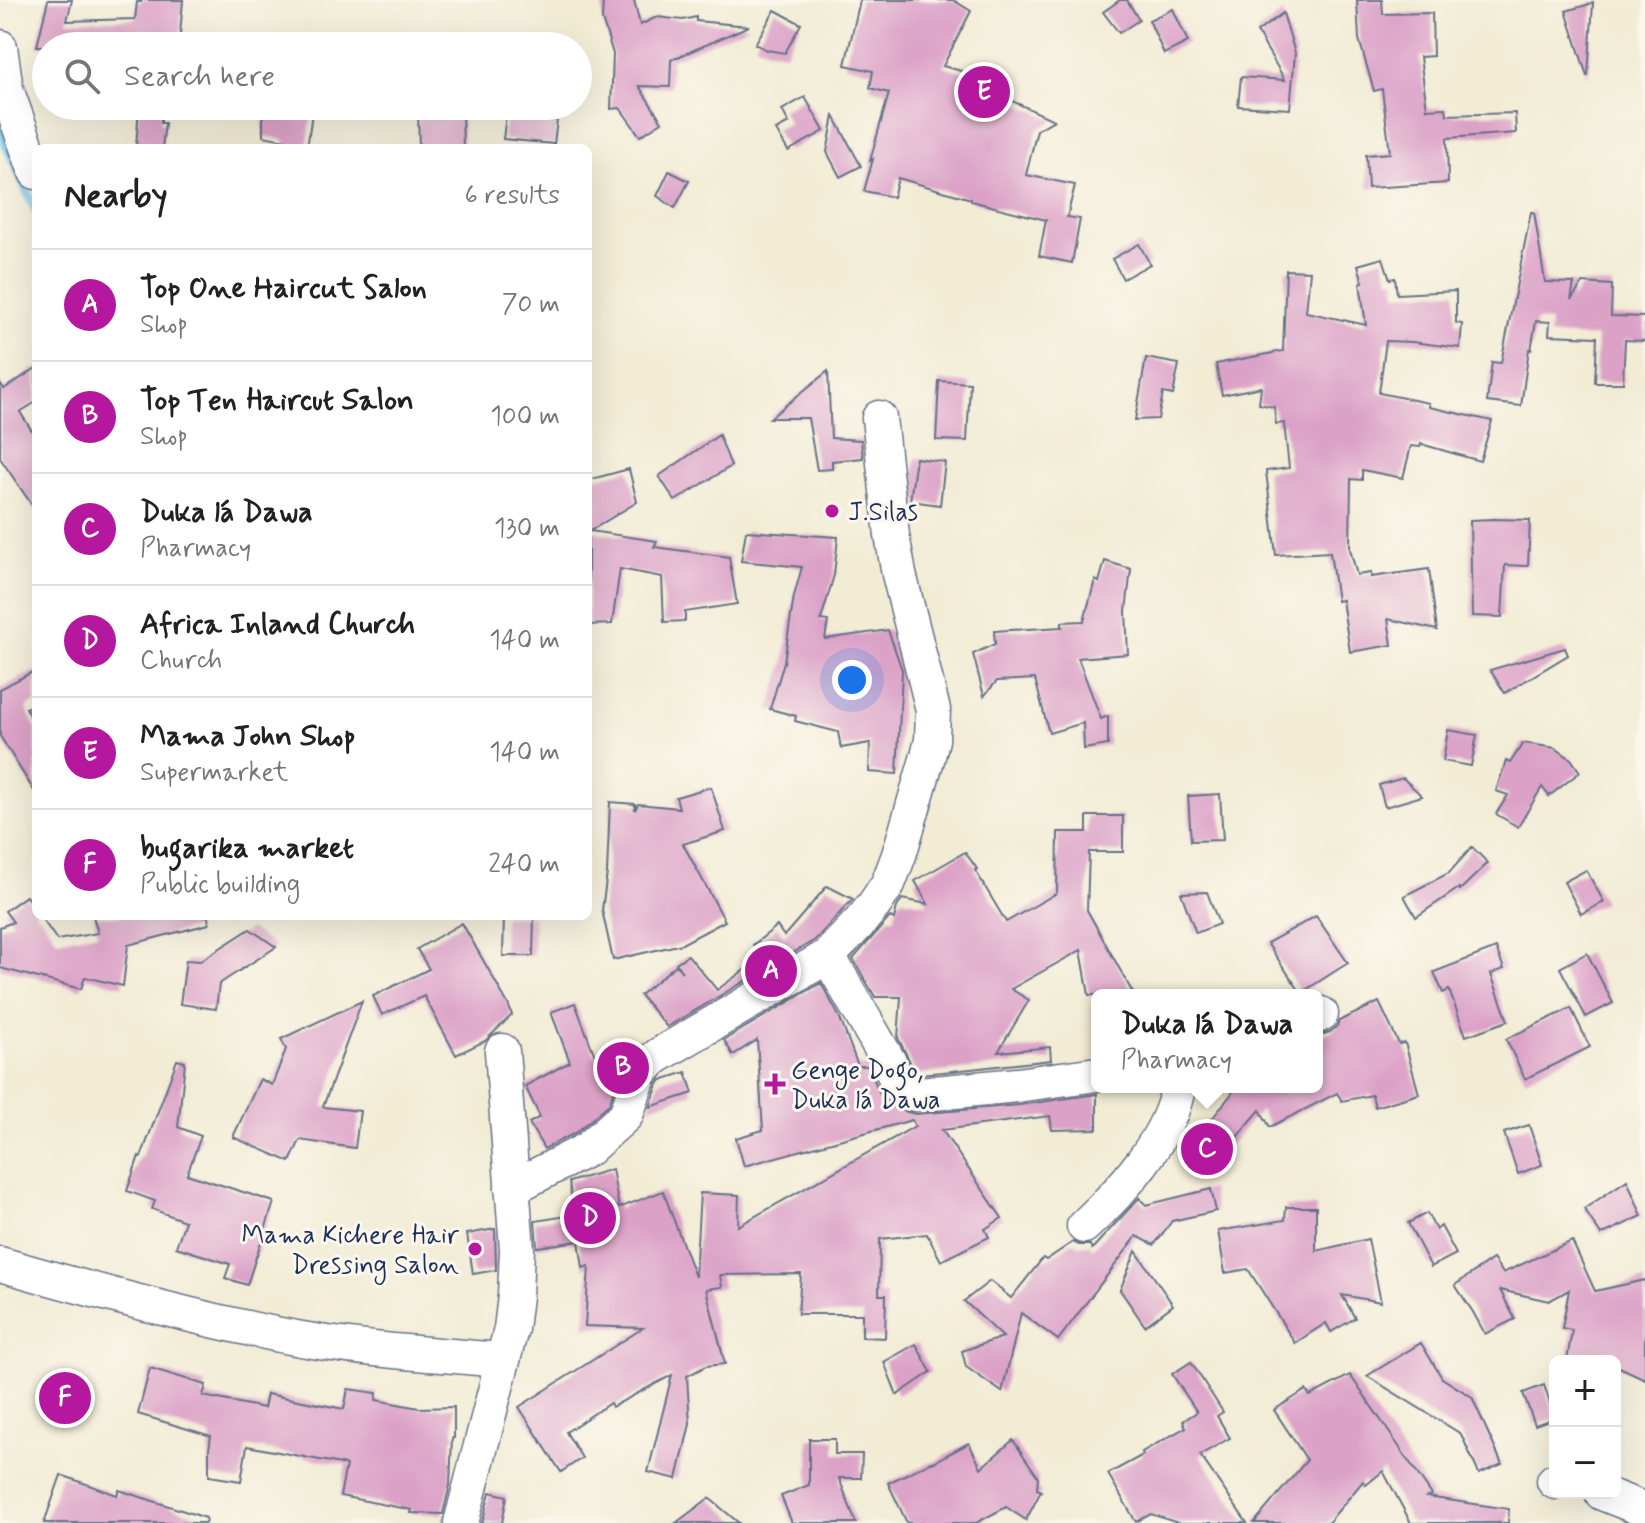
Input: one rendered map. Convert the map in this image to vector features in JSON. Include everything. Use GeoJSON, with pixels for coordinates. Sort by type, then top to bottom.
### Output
{"type":"FeatureCollection","features":[{"type":"Feature","properties":{"kind":"street"},"geometry":{"type":"LineString","coordinates":[[0,47],[6,89],[32,161]]}},
{"type":"Feature","properties":{"kind":"street"},"geometry":{"type":"LineString","coordinates":[[512,1188],[588,1149],[626,1115],[640,1074],[659,1055],[828,956],[874,905],[888,884],[924,770],[933,710],[899,574],[879,418]]}},
{"type":"Feature","properties":{"kind":"street"},"geometry":{"type":"LineString","coordinates":[[828,956],[889,1062],[899,1087],[915,1094],[1091,1075]]}},
{"type":"Feature","properties":{"kind":"street"},"geometry":{"type":"LineString","coordinates":[[461,1523],[511,1329],[515,1296],[517,1249],[502,1051]]}},
{"type":"Feature","properties":{"kind":"street"},"geometry":{"type":"LineString","coordinates":[[1084,1226],[1113,1198],[1144,1158],[1162,1132],[1177,1093]]}},
{"type":"Feature","properties":{"kind":"street"},"geometry":{"type":"LineString","coordinates":[[0,1264],[100,1292],[285,1336],[376,1350],[503,1360]]}},
{"type":"Feature","properties":{"kind":"street"},"geometry":{"type":"LineString","coordinates":[[1617,1499],[1645,1510]]}},
{"type":"Feature","properties":{"kind":"building"},"geometry":{"type":"Polygon","coordinates":[[[48,0],[72,0],[67,21],[135,19],[137,2],[141,0],[183,0],[180,32],[40,32],[48,0]]]}},
{"type":"Feature","properties":{"kind":"building"},"geometry":{"type":"Polygon","coordinates":[[[603,0],[634,0],[640,25],[657,17],[683,20],[696,17],[696,21],[749,26],[671,60],[670,87],[639,86],[662,122],[640,136],[620,108],[611,109],[613,54],[602,19],[603,0]]]}},
{"type":"Feature","properties":{"kind":"building"},"geometry":{"type":"Polygon","coordinates":[[[860,0],[953,0],[971,11],[943,66],[991,79],[988,90],[1054,120],[1037,130],[1026,175],[1075,185],[1067,217],[1080,219],[1072,263],[1039,256],[1046,220],[898,178],[893,197],[864,191],[889,93],[870,88],[873,71],[845,65],[860,0]]]}},
{"type":"Feature","properties":{"kind":"building"},"geometry":{"type":"Polygon","coordinates":[[[1120,0],[1127,0],[1139,20],[1119,33],[1103,12],[1120,0]]]}},
{"type":"Feature","properties":{"kind":"building"},"geometry":{"type":"Polygon","coordinates":[[[1357,0],[1382,0],[1383,14],[1432,13],[1433,56],[1420,57],[1427,109],[1446,108],[1447,115],[1515,113],[1516,133],[1447,138],[1448,183],[1368,188],[1366,155],[1390,153],[1382,89],[1374,91],[1359,39],[1357,0]]]}},
{"type":"Feature","properties":{"kind":"building"},"geometry":{"type":"Polygon","coordinates":[[[1593,3],[1588,76],[1587,76],[1566,11],[1593,3]]]}},
{"type":"Feature","properties":{"kind":"building"},"geometry":{"type":"Polygon","coordinates":[[[1173,9],[1188,42],[1164,54],[1149,20],[1173,9]]]}},
{"type":"Feature","properties":{"kind":"building"},"geometry":{"type":"Polygon","coordinates":[[[775,10],[801,24],[785,53],[755,44],[775,10]]]}},
{"type":"Feature","properties":{"kind":"building"},"geometry":{"type":"Polygon","coordinates":[[[1283,13],[1295,53],[1290,109],[1238,106],[1241,77],[1285,80],[1257,32],[1283,13]]]}},
{"type":"Feature","properties":{"kind":"building"},"geometry":{"type":"Polygon","coordinates":[[[805,97],[824,131],[788,151],[776,130],[789,123],[782,110],[805,97]]]}},
{"type":"Feature","properties":{"kind":"building"},"geometry":{"type":"Polygon","coordinates":[[[834,116],[861,166],[840,177],[827,152],[834,116]]]}},
{"type":"Feature","properties":{"kind":"building"},"geometry":{"type":"Polygon","coordinates":[[[138,120],[161,120],[165,123],[162,144],[136,144],[138,120]]]}},
{"type":"Feature","properties":{"kind":"building"},"geometry":{"type":"Polygon","coordinates":[[[263,120],[311,120],[308,144],[284,144],[285,140],[263,136],[263,120]]]}},
{"type":"Feature","properties":{"kind":"building"},"geometry":{"type":"Polygon","coordinates":[[[418,120],[462,120],[463,144],[419,144],[418,120]]]}},
{"type":"Feature","properties":{"kind":"building"},"geometry":{"type":"Polygon","coordinates":[[[505,120],[557,120],[554,144],[503,139],[505,120]]]}},
{"type":"Feature","properties":{"kind":"building"},"geometry":{"type":"Polygon","coordinates":[[[669,171],[689,181],[675,208],[657,196],[669,171]]]}},
{"type":"Feature","properties":{"kind":"building"},"geometry":{"type":"Polygon","coordinates":[[[1531,212],[1534,212],[1545,282],[1574,283],[1571,300],[1583,283],[1612,285],[1611,316],[1645,317],[1645,341],[1625,340],[1623,383],[1595,383],[1597,337],[1549,335],[1550,322],[1536,321],[1521,406],[1487,402],[1492,362],[1501,363],[1531,212]]]}},
{"type":"Feature","properties":{"kind":"building"},"geometry":{"type":"Polygon","coordinates":[[[1139,244],[1150,264],[1123,279],[1112,259],[1139,244]]]}},
{"type":"Feature","properties":{"kind":"building"},"geometry":{"type":"Polygon","coordinates":[[[1383,258],[1390,279],[1395,278],[1397,294],[1456,291],[1456,323],[1462,324],[1460,348],[1386,341],[1379,393],[1492,421],[1480,461],[1421,444],[1420,447],[1411,446],[1403,478],[1362,470],[1362,480],[1351,479],[1350,549],[1357,575],[1371,573],[1371,577],[1429,569],[1437,630],[1388,619],[1392,645],[1350,652],[1342,600],[1337,601],[1330,552],[1276,555],[1266,471],[1289,468],[1284,423],[1276,424],[1274,407],[1259,404],[1261,387],[1222,395],[1216,364],[1283,351],[1286,270],[1310,271],[1306,312],[1366,325],[1360,283],[1363,282],[1358,265],[1383,258]]]}},
{"type":"Feature","properties":{"kind":"building"},"geometry":{"type":"Polygon","coordinates":[[[1146,358],[1179,364],[1173,395],[1163,393],[1158,419],[1135,420],[1146,358]]]}},
{"type":"Feature","properties":{"kind":"building"},"geometry":{"type":"Polygon","coordinates":[[[32,371],[32,404],[20,412],[32,431],[32,505],[0,458],[0,383],[4,389],[32,371]]]}},
{"type":"Feature","properties":{"kind":"building"},"geometry":{"type":"Polygon","coordinates":[[[828,371],[831,438],[861,440],[863,458],[832,461],[832,469],[817,470],[808,418],[770,418],[828,371]]]}},
{"type":"Feature","properties":{"kind":"building"},"geometry":{"type":"Polygon","coordinates":[[[939,381],[970,383],[967,441],[936,440],[939,381]]]}},
{"type":"Feature","properties":{"kind":"building"},"geometry":{"type":"Polygon","coordinates":[[[719,435],[731,466],[675,501],[659,476],[719,435]]]}},
{"type":"Feature","properties":{"kind":"building"},"geometry":{"type":"Polygon","coordinates":[[[916,458],[945,462],[940,505],[910,501],[916,458]]]}},
{"type":"Feature","properties":{"kind":"building"},"geometry":{"type":"Polygon","coordinates":[[[629,469],[637,502],[592,530],[592,479],[629,469]]]}},
{"type":"Feature","properties":{"kind":"building"},"geometry":{"type":"Polygon","coordinates":[[[1470,520],[1530,520],[1528,566],[1505,565],[1502,617],[1472,616],[1470,520]]]}},
{"type":"Feature","properties":{"kind":"building"},"geometry":{"type":"Polygon","coordinates":[[[592,531],[657,541],[654,547],[729,557],[737,604],[685,612],[685,621],[664,622],[662,577],[620,569],[612,624],[592,625],[592,531]]]}},
{"type":"Feature","properties":{"kind":"building"},"geometry":{"type":"Polygon","coordinates":[[[746,531],[838,537],[834,575],[821,620],[828,621],[825,639],[888,630],[902,670],[897,774],[869,772],[870,743],[841,748],[838,732],[795,721],[796,716],[770,709],[784,662],[794,596],[802,567],[741,561],[746,531]]]}},
{"type":"Feature","properties":{"kind":"building"},"geometry":{"type":"Polygon","coordinates":[[[1105,561],[1131,569],[1126,611],[1128,654],[1078,658],[1101,719],[1108,716],[1108,745],[1084,749],[1083,723],[1049,733],[1035,679],[997,681],[984,696],[973,654],[995,644],[994,631],[1062,627],[1062,622],[1084,621],[1095,580],[1099,582],[1105,561]]]}},
{"type":"Feature","properties":{"kind":"building"},"geometry":{"type":"Polygon","coordinates":[[[1565,648],[1568,655],[1505,693],[1490,670],[1565,648]]]}},
{"type":"Feature","properties":{"kind":"building"},"geometry":{"type":"Polygon","coordinates":[[[32,672],[32,704],[26,708],[32,721],[32,788],[0,736],[0,689],[32,672]]]}},
{"type":"Feature","properties":{"kind":"building"},"geometry":{"type":"Polygon","coordinates":[[[1448,730],[1477,735],[1471,766],[1443,761],[1448,730]]]}},
{"type":"Feature","properties":{"kind":"building"},"geometry":{"type":"Polygon","coordinates":[[[1523,743],[1555,748],[1571,759],[1580,772],[1549,796],[1542,787],[1518,827],[1496,814],[1508,795],[1496,791],[1506,761],[1510,763],[1523,743]]]}},
{"type":"Feature","properties":{"kind":"building"},"geometry":{"type":"Polygon","coordinates":[[[1403,778],[1422,796],[1385,807],[1379,785],[1403,778]]]}},
{"type":"Feature","properties":{"kind":"building"},"geometry":{"type":"Polygon","coordinates":[[[711,787],[725,831],[683,844],[725,921],[682,944],[613,960],[602,910],[610,802],[635,804],[635,810],[638,804],[679,808],[676,797],[711,787]]]}},
{"type":"Feature","properties":{"kind":"building"},"geometry":{"type":"Polygon","coordinates":[[[1220,794],[1223,840],[1191,841],[1188,796],[1220,794]]]}},
{"type":"Feature","properties":{"kind":"building"},"geometry":{"type":"Polygon","coordinates":[[[1087,816],[1123,816],[1123,852],[1089,852],[1087,910],[1131,989],[1091,989],[1089,995],[1081,950],[1011,989],[1029,1000],[998,1052],[1050,1047],[1051,1060],[943,1072],[915,1072],[898,1038],[901,997],[875,997],[853,959],[890,917],[894,919],[902,899],[928,904],[915,881],[965,852],[1006,922],[1057,893],[1058,832],[1087,832],[1087,816]]]}},
{"type":"Feature","properties":{"kind":"building"},"geometry":{"type":"Polygon","coordinates":[[[1472,847],[1488,863],[1460,890],[1416,917],[1404,896],[1449,873],[1472,847]]]}},
{"type":"Feature","properties":{"kind":"building"},"geometry":{"type":"Polygon","coordinates":[[[1586,870],[1604,902],[1581,914],[1564,882],[1586,870]]]}},
{"type":"Feature","properties":{"kind":"building"},"geometry":{"type":"Polygon","coordinates":[[[827,886],[853,899],[815,940],[667,1027],[640,995],[676,965],[682,972],[676,963],[688,955],[717,990],[762,957],[753,945],[777,926],[784,936],[827,886]]]}},
{"type":"Feature","properties":{"kind":"building"},"geometry":{"type":"Polygon","coordinates":[[[1207,892],[1219,924],[1196,933],[1181,893],[1207,892]]]}},
{"type":"Feature","properties":{"kind":"building"},"geometry":{"type":"Polygon","coordinates":[[[26,896],[32,904],[32,920],[43,920],[57,940],[98,933],[94,920],[208,920],[209,924],[128,945],[123,986],[85,977],[81,989],[0,968],[0,927],[13,922],[5,911],[26,896]]]}},
{"type":"Feature","properties":{"kind":"building"},"geometry":{"type":"Polygon","coordinates":[[[1316,916],[1348,963],[1307,989],[1298,989],[1267,943],[1316,916]]]}},
{"type":"Feature","properties":{"kind":"building"},"geometry":{"type":"Polygon","coordinates":[[[504,920],[534,920],[533,956],[503,956],[504,920]]]}},
{"type":"Feature","properties":{"kind":"building"},"geometry":{"type":"Polygon","coordinates":[[[462,923],[512,1015],[485,1041],[456,1055],[424,996],[382,1015],[373,996],[429,969],[417,949],[462,923]]]}},
{"type":"Feature","properties":{"kind":"building"},"geometry":{"type":"Polygon","coordinates":[[[250,929],[276,947],[219,984],[216,1009],[180,1004],[186,960],[200,961],[250,929]]]}},
{"type":"Feature","properties":{"kind":"building"},"geometry":{"type":"Polygon","coordinates":[[[1496,948],[1504,969],[1491,974],[1508,1021],[1466,1036],[1449,990],[1443,993],[1434,972],[1496,948]]]}},
{"type":"Feature","properties":{"kind":"building"},"geometry":{"type":"Polygon","coordinates":[[[1587,953],[1613,1003],[1586,1017],[1560,968],[1587,953]]]}},
{"type":"Feature","properties":{"kind":"building"},"geometry":{"type":"Polygon","coordinates":[[[821,983],[839,1016],[858,1066],[868,1066],[880,1094],[891,1105],[916,1114],[1097,1094],[1097,1129],[1052,1130],[1050,1116],[942,1130],[1002,1218],[985,1229],[989,1237],[941,1261],[927,1234],[880,1239],[879,1295],[886,1295],[885,1338],[862,1337],[862,1314],[798,1314],[801,1274],[720,1275],[722,1287],[706,1289],[725,1364],[706,1366],[687,1376],[690,1424],[677,1479],[648,1472],[672,1375],[612,1407],[610,1403],[566,1432],[582,1458],[561,1472],[519,1407],[643,1328],[585,1326],[589,1266],[583,1268],[579,1241],[537,1247],[535,1221],[574,1215],[569,1182],[612,1169],[619,1208],[663,1191],[695,1277],[700,1193],[739,1195],[738,1226],[915,1126],[912,1120],[744,1166],[736,1138],[763,1130],[757,1040],[733,1055],[724,1040],[821,983]]]}},
{"type":"Feature","properties":{"kind":"building"},"geometry":{"type":"Polygon","coordinates":[[[362,1001],[323,1107],[360,1111],[355,1148],[300,1140],[290,1162],[233,1137],[260,1079],[272,1085],[286,1049],[281,1039],[362,1001]]]}},
{"type":"Feature","properties":{"kind":"building"},"geometry":{"type":"Polygon","coordinates":[[[1379,1002],[1399,1044],[1405,1043],[1419,1094],[1375,1107],[1372,1095],[1342,1101],[1337,1093],[1270,1127],[1260,1110],[1232,1143],[1202,1161],[1187,1134],[1211,1120],[1232,1093],[1323,1093],[1323,1034],[1330,1032],[1339,1021],[1379,1002]]]}},
{"type":"Feature","properties":{"kind":"building"},"geometry":{"type":"Polygon","coordinates":[[[575,1003],[595,1056],[628,1057],[609,1104],[577,1132],[544,1149],[529,1123],[540,1117],[525,1086],[570,1062],[551,1012],[575,1003]]]}},
{"type":"Feature","properties":{"kind":"building"},"geometry":{"type":"Polygon","coordinates":[[[1571,1008],[1590,1047],[1525,1079],[1506,1039],[1571,1008]]]}},
{"type":"Feature","properties":{"kind":"building"},"geometry":{"type":"Polygon","coordinates":[[[177,1060],[185,1062],[178,1127],[201,1136],[187,1174],[274,1202],[247,1285],[225,1278],[230,1264],[176,1247],[185,1221],[152,1209],[155,1201],[127,1191],[177,1060]]]}},
{"type":"Feature","properties":{"kind":"building"},"geometry":{"type":"Polygon","coordinates":[[[686,1072],[693,1093],[650,1107],[661,1080],[686,1072]]]}},
{"type":"Feature","properties":{"kind":"building"},"geometry":{"type":"Polygon","coordinates":[[[1529,1125],[1542,1165],[1518,1174],[1504,1133],[1529,1125]]]}},
{"type":"Feature","properties":{"kind":"building"},"geometry":{"type":"Polygon","coordinates":[[[1627,1180],[1642,1216],[1601,1235],[1584,1209],[1627,1180]]]}},
{"type":"Feature","properties":{"kind":"building"},"geometry":{"type":"Polygon","coordinates":[[[1211,1189],[1216,1211],[1172,1221],[1154,1245],[1137,1236],[1058,1340],[1021,1313],[1002,1392],[966,1367],[962,1351],[1003,1337],[964,1301],[990,1281],[1011,1298],[1043,1258],[1046,1260],[1073,1242],[1090,1245],[1092,1249],[1139,1198],[1146,1205],[1211,1189]]]}},
{"type":"Feature","properties":{"kind":"building"},"geometry":{"type":"Polygon","coordinates":[[[1286,1207],[1316,1207],[1316,1251],[1368,1239],[1381,1302],[1342,1295],[1355,1318],[1331,1332],[1326,1323],[1295,1343],[1248,1269],[1225,1273],[1218,1231],[1285,1220],[1286,1207]]]}},
{"type":"Feature","properties":{"kind":"building"},"geometry":{"type":"Polygon","coordinates":[[[1427,1213],[1436,1230],[1441,1226],[1456,1254],[1431,1267],[1408,1223],[1427,1213]]]}},
{"type":"Feature","properties":{"kind":"building"},"geometry":{"type":"Polygon","coordinates":[[[495,1229],[496,1270],[473,1274],[467,1234],[495,1229]]]}},
{"type":"Feature","properties":{"kind":"building"},"geometry":{"type":"Polygon","coordinates":[[[1572,1241],[1595,1291],[1645,1280],[1645,1379],[1621,1368],[1621,1355],[1568,1355],[1572,1330],[1562,1328],[1569,1290],[1549,1301],[1500,1290],[1515,1319],[1485,1334],[1455,1285],[1493,1259],[1503,1273],[1572,1241]]]}},
{"type":"Feature","properties":{"kind":"building"},"geometry":{"type":"Polygon","coordinates":[[[1136,1251],[1173,1305],[1145,1326],[1120,1290],[1136,1251]]]}},
{"type":"Feature","properties":{"kind":"building"},"geometry":{"type":"Polygon","coordinates":[[[1421,1343],[1442,1378],[1472,1397],[1502,1464],[1479,1474],[1461,1434],[1367,1376],[1421,1343]]]}},
{"type":"Feature","properties":{"kind":"building"},"geometry":{"type":"Polygon","coordinates":[[[916,1344],[931,1372],[897,1395],[884,1362],[916,1344]]]}},
{"type":"Feature","properties":{"kind":"building"},"geometry":{"type":"Polygon","coordinates":[[[1191,1362],[1223,1412],[1217,1416],[1230,1438],[1200,1455],[1247,1523],[1178,1523],[1151,1514],[1136,1522],[1108,1474],[1186,1427],[1183,1421],[1197,1412],[1172,1374],[1191,1362]]]}},
{"type":"Feature","properties":{"kind":"building"},"geometry":{"type":"Polygon","coordinates":[[[150,1368],[206,1385],[203,1396],[264,1408],[267,1394],[344,1409],[348,1389],[377,1393],[376,1400],[419,1408],[454,1407],[450,1485],[443,1514],[411,1513],[412,1510],[340,1496],[346,1465],[247,1446],[241,1481],[209,1476],[211,1436],[138,1414],[150,1368]]]}},
{"type":"Feature","properties":{"kind":"building"},"geometry":{"type":"Polygon","coordinates":[[[1350,1375],[1432,1495],[1427,1497],[1509,1509],[1508,1523],[1411,1523],[1383,1471],[1366,1485],[1363,1481],[1328,1523],[1254,1523],[1307,1460],[1274,1410],[1306,1390],[1310,1396],[1350,1375]]]}},
{"type":"Feature","properties":{"kind":"building"},"geometry":{"type":"Polygon","coordinates":[[[1544,1385],[1549,1400],[1549,1420],[1535,1425],[1523,1393],[1544,1385]]]}},
{"type":"Feature","properties":{"kind":"building"},"geometry":{"type":"Polygon","coordinates":[[[809,1439],[835,1439],[835,1454],[862,1454],[861,1478],[839,1478],[856,1523],[792,1523],[781,1496],[809,1485],[809,1439]]]}},
{"type":"Feature","properties":{"kind":"building"},"geometry":{"type":"Polygon","coordinates":[[[1013,1440],[1038,1477],[1037,1489],[1041,1491],[1026,1520],[1006,1507],[976,1523],[907,1523],[888,1483],[969,1443],[981,1468],[1013,1440]]]}},
{"type":"Feature","properties":{"kind":"building"},"geometry":{"type":"Polygon","coordinates":[[[61,1475],[117,1495],[119,1490],[206,1518],[205,1523],[44,1523],[61,1475]]]}},
{"type":"Feature","properties":{"kind":"building"},"geometry":{"type":"Polygon","coordinates":[[[490,1492],[507,1496],[502,1523],[482,1523],[490,1492]]]}},
{"type":"Feature","properties":{"kind":"building"},"geometry":{"type":"Polygon","coordinates":[[[709,1498],[739,1523],[676,1523],[709,1498]]]}},
{"type":"Feature","properties":{"kind":"waterway"},"geometry":{"type":"LineString","coordinates":[[3,126],[6,144],[32,203]]}},
{"type":"Feature","properties":{"kind":"place","name":"Mama John Shop"},"geometry":{"type":"Point","coordinates":[984,92]}},
{"type":"Feature","properties":{"kind":"place","name":"J.Silas"},"geometry":{"type":"Point","coordinates":[832,511]}},
{"type":"Feature","properties":{"kind":"place","name":"Top One Haircut Salon"},"geometry":{"type":"Point","coordinates":[771,971]}},
{"type":"Feature","properties":{"kind":"place","name":"Top Ten Haircut Salon"},"geometry":{"type":"Point","coordinates":[623,1068]}},
{"type":"Feature","properties":{"kind":"place","name":"Genge Dogo, Duka lá Dawa"},"geometry":{"type":"Point","coordinates":[775,1084]}},
{"type":"Feature","properties":{"kind":"place","name":"Duka lá Dawa"},"geometry":{"type":"Point","coordinates":[1207,1149]}},
{"type":"Feature","properties":{"kind":"place","name":"Africa Inland Church"},"geometry":{"type":"Point","coordinates":[590,1218]}},
{"type":"Feature","properties":{"kind":"place","name":"Mama Kichere Hair Dressing Salon"},"geometry":{"type":"Point","coordinates":[475,1249]}},
{"type":"Feature","properties":{"kind":"place","name":"bugarika market"},"geometry":{"type":"Point","coordinates":[65,1398]}}]}
